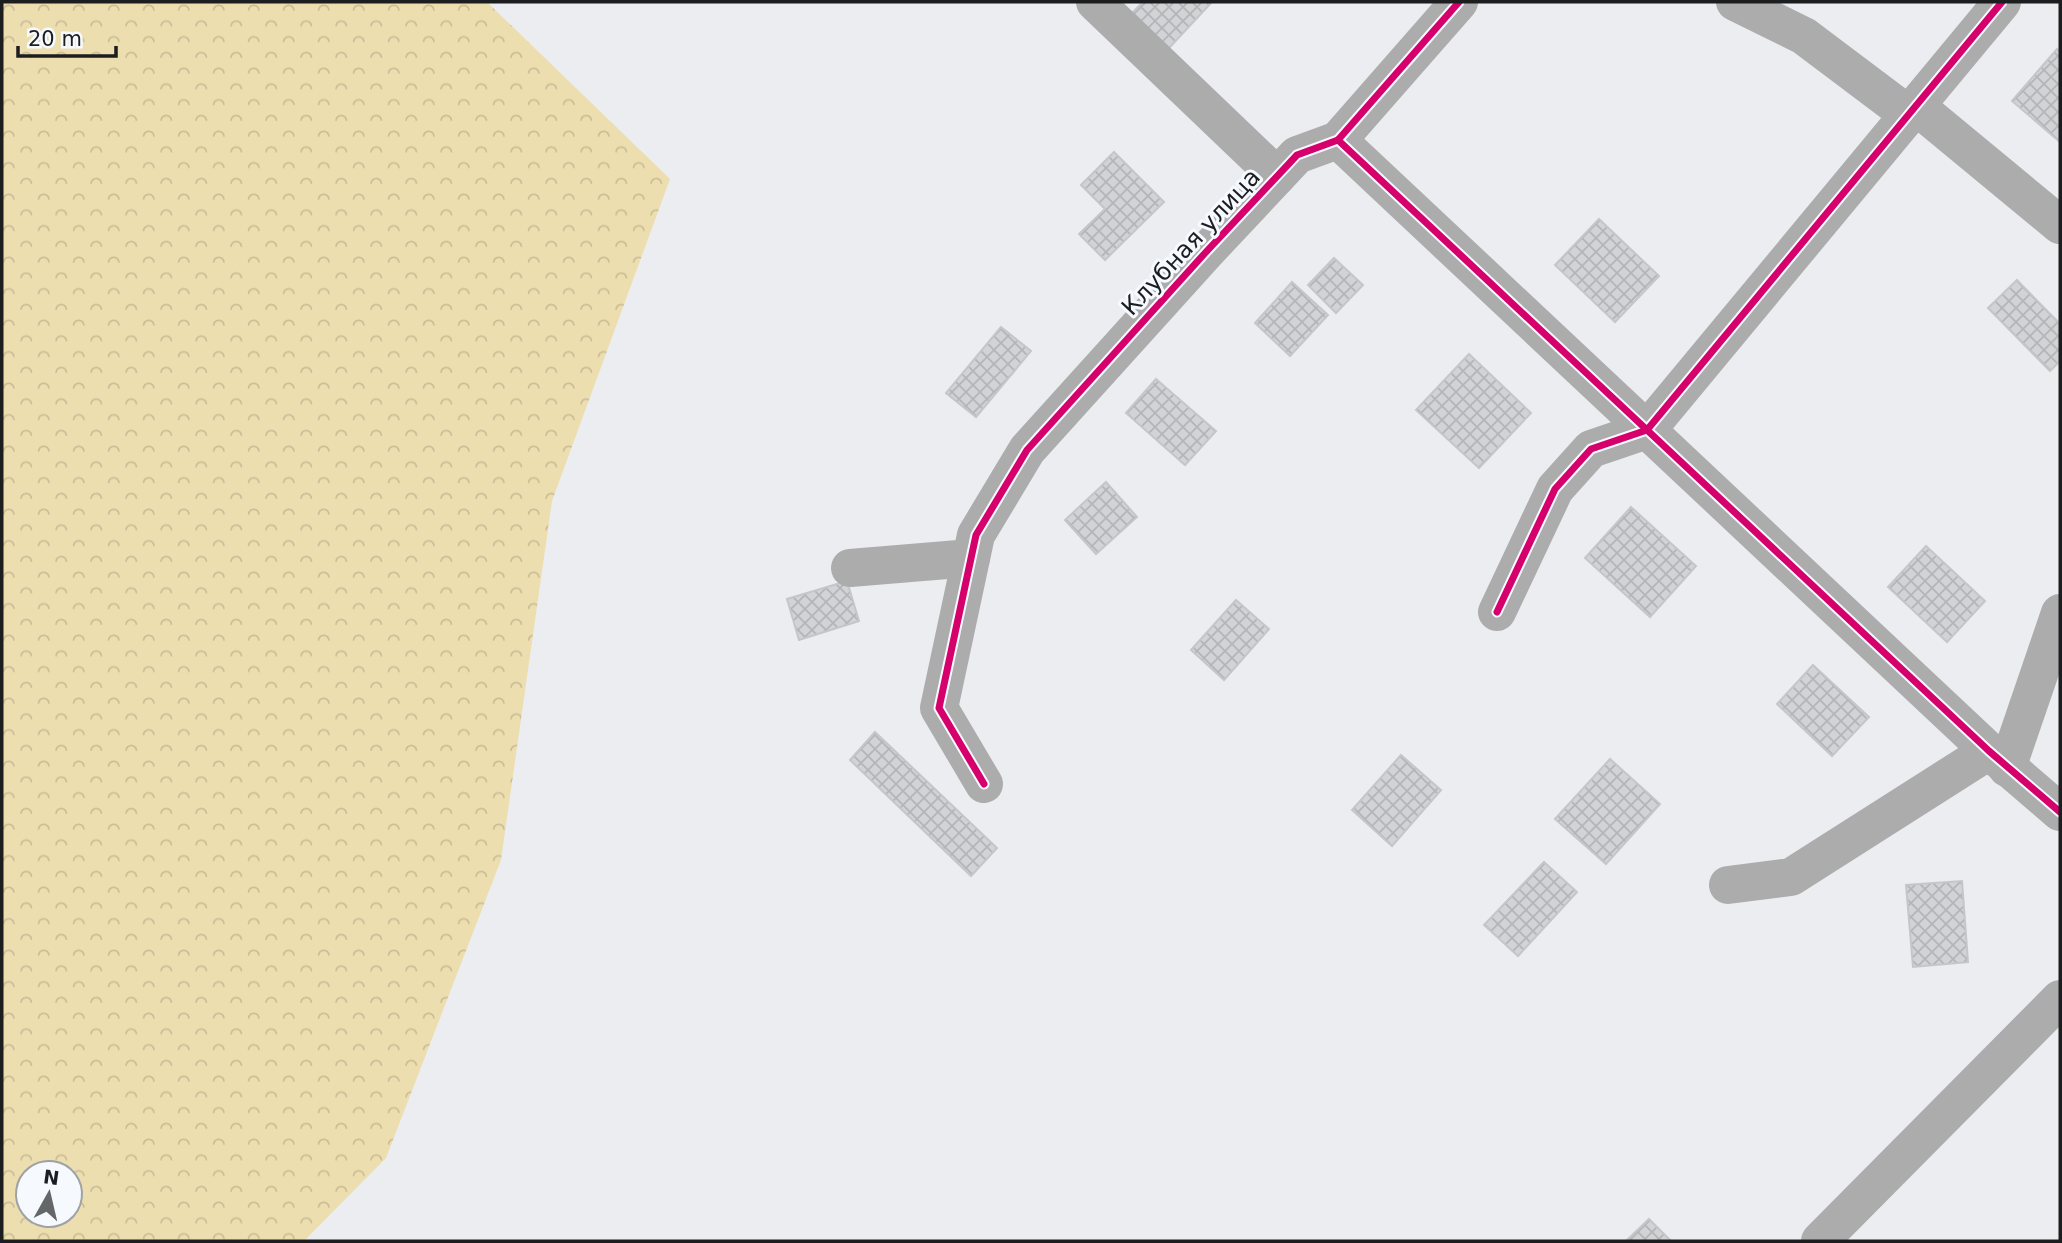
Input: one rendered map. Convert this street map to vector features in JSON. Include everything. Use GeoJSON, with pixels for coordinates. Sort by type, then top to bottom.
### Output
{"type":"FeatureCollection","features":[{"type":"Feature","properties":{"kind":"street"},"geometry":{"type":"LineString","coordinates":[[1095,2],[1277,176]]}},
{"type":"Feature","properties":{"kind":"street","name":"Клубная улица"},"geometry":{"type":"LineString","coordinates":[[984,783],[939,708],[973,546],[1027,450],[1297,155],[1338,140],[1459,2]]}},
{"type":"Feature","properties":{"kind":"street"},"geometry":{"type":"LineString","coordinates":[[1735,2],[1804,36],[1912,110],[2060,225]]}},
{"type":"Feature","properties":{"kind":"street"},"geometry":{"type":"LineString","coordinates":[[1497,612],[1555,489],[1591,449],[1647,430],[2002,2]]}},
{"type":"Feature","properties":{"kind":"street"},"geometry":{"type":"LineString","coordinates":[[1338,140],[1998,759],[2060,812]]}},
{"type":"Feature","properties":{"kind":"street"},"geometry":{"type":"LineString","coordinates":[[850,568],[973,546]]}},
{"type":"Feature","properties":{"kind":"street"},"geometry":{"type":"LineString","coordinates":[[1728,885],[1791,877],[1998,759],[2060,613]]}},
{"type":"Feature","properties":{"kind":"street"},"geometry":{"type":"LineString","coordinates":[[1820,1241],[2060,999]]}},
{"type":"Feature","properties":{"kind":"green space"},"geometry":{"type":"Polygon","coordinates":[[[2,2],[487,2],[670,179],[552,501],[501,860],[386,1158],[304,1241],[2,1241],[2,2]]]}},
{"type":"Feature","properties":{"kind":"building"},"geometry":{"type":"Polygon","coordinates":[[[1143,2],[1212,2],[1169,48],[1132,13],[1143,2]]]}},
{"type":"Feature","properties":{"kind":"building"},"geometry":{"type":"Polygon","coordinates":[[[2057,49],[2060,52],[2060,142],[2012,101],[2057,49]]]}},
{"type":"Feature","properties":{"kind":"building"},"geometry":{"type":"Polygon","coordinates":[[[1114,152],[1164,202],[1105,260],[1079,234],[1105,209],[1081,185],[1114,152]]]}},
{"type":"Feature","properties":{"kind":"building"},"geometry":{"type":"Polygon","coordinates":[[[1599,219],[1659,276],[1615,322],[1555,265],[1599,219]]]}},
{"type":"Feature","properties":{"kind":"building"},"geometry":{"type":"Polygon","coordinates":[[[1334,258],[1363,285],[1336,313],[1308,285],[1334,258]]]}},
{"type":"Feature","properties":{"kind":"building"},"geometry":{"type":"Polygon","coordinates":[[[2017,280],[2060,324],[2060,361],[2050,371],[1988,308],[2017,280]]]}},
{"type":"Feature","properties":{"kind":"building"},"geometry":{"type":"Polygon","coordinates":[[[1292,282],[1328,315],[1290,356],[1255,323],[1292,282]]]}},
{"type":"Feature","properties":{"kind":"building"},"geometry":{"type":"Polygon","coordinates":[[[1001,327],[1031,351],[976,417],[946,393],[1001,327]]]}},
{"type":"Feature","properties":{"kind":"building"},"geometry":{"type":"Polygon","coordinates":[[[1469,354],[1531,413],[1479,468],[1416,410],[1469,354]]]}},
{"type":"Feature","properties":{"kind":"building"},"geometry":{"type":"Polygon","coordinates":[[[1156,379],[1216,431],[1185,465],[1126,413],[1156,379]]]}},
{"type":"Feature","properties":{"kind":"building"},"geometry":{"type":"Polygon","coordinates":[[[1106,482],[1137,517],[1096,554],[1065,520],[1106,482]]]}},
{"type":"Feature","properties":{"kind":"building"},"geometry":{"type":"Polygon","coordinates":[[[1631,507],[1696,566],[1650,617],[1585,558],[1631,507]]]}},
{"type":"Feature","properties":{"kind":"building"},"geometry":{"type":"Polygon","coordinates":[[[1926,546],[1985,601],[1947,642],[1888,587],[1926,546]]]}},
{"type":"Feature","properties":{"kind":"building"},"geometry":{"type":"Polygon","coordinates":[[[847,581],[859,621],[799,640],[787,599],[847,581]]]}},
{"type":"Feature","properties":{"kind":"building"},"geometry":{"type":"Polygon","coordinates":[[[1236,600],[1269,629],[1224,680],[1191,650],[1236,600]]]}},
{"type":"Feature","properties":{"kind":"building"},"geometry":{"type":"Polygon","coordinates":[[[1813,665],[1869,717],[1832,756],[1777,704],[1813,665]]]}},
{"type":"Feature","properties":{"kind":"building"},"geometry":{"type":"Polygon","coordinates":[[[875,732],[997,848],[971,876],[850,760],[875,732]]]}},
{"type":"Feature","properties":{"kind":"building"},"geometry":{"type":"Polygon","coordinates":[[[1401,755],[1441,790],[1392,846],[1352,810],[1401,755]]]}},
{"type":"Feature","properties":{"kind":"building"},"geometry":{"type":"Polygon","coordinates":[[[1610,759],[1660,804],[1606,864],[1555,819],[1610,759]]]}},
{"type":"Feature","properties":{"kind":"building"},"geometry":{"type":"Polygon","coordinates":[[[1544,862],[1577,892],[1518,956],[1484,925],[1544,862]]]}},
{"type":"Feature","properties":{"kind":"building"},"geometry":{"type":"Polygon","coordinates":[[[1962,881],[1968,962],[1913,967],[1906,885],[1962,881]]]}},
{"type":"Feature","properties":{"kind":"building"},"geometry":{"type":"Polygon","coordinates":[[[1649,1219],[1671,1241],[1626,1241],[1649,1219]]]}},
{"type":"Feature","properties":{"kind":"cycle path"},"geometry":{"type":"LineString","coordinates":[[984,784],[939,708],[976,535],[1027,450],[1297,155],[1338,140],[1459,2]]}},
{"type":"Feature","properties":{"kind":"cycle path"},"geometry":{"type":"LineString","coordinates":[[1497,612],[1555,489],[1591,449],[1647,430],[2002,2]]}},
{"type":"Feature","properties":{"kind":"cycle path"},"geometry":{"type":"LineString","coordinates":[[1338,140],[1989,751],[2060,812]]}}]}
